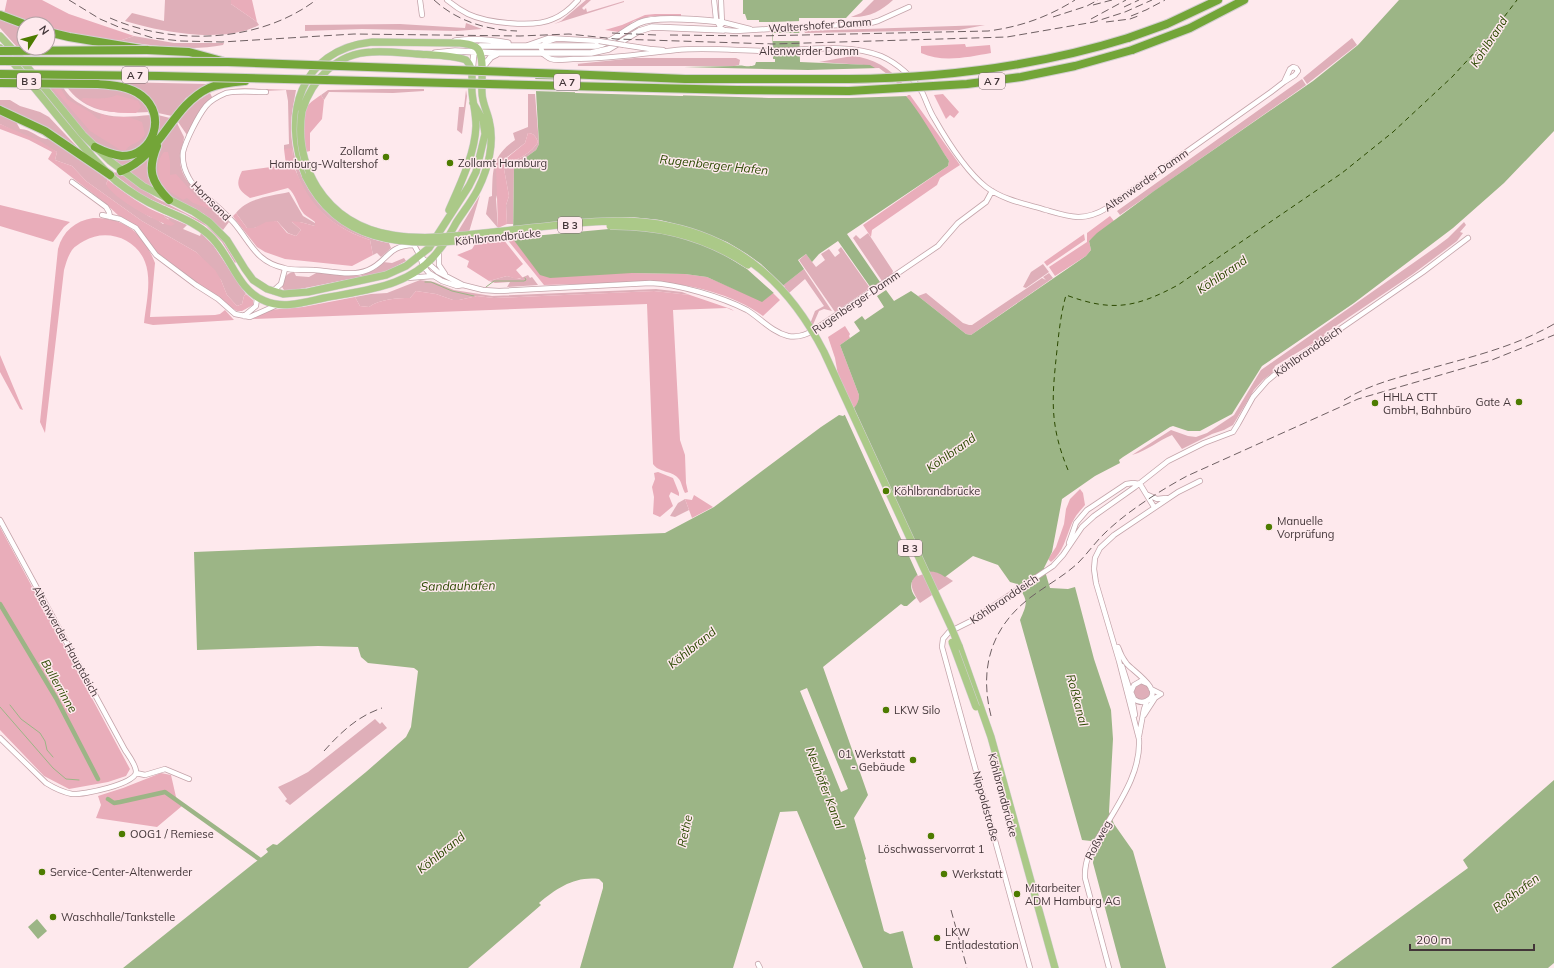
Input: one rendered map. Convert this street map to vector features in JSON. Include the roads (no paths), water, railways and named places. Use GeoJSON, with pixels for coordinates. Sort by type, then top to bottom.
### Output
{"type":"FeatureCollection","features":[{"type":"Feature","properties":{"kind":"highway","name":"A 7"},"geometry":{"type":"LineString","coordinates":[[0,74],[269,78],[785,91],[906,89],[986,82],[1021,77],[1075,66],[1132,50],[1190,28],[1206,14],[1218,0]]}},
{"type":"Feature","properties":{"kind":"highway","name":"A 7"},"geometry":{"type":"LineString","coordinates":[[0,61],[228,62],[685,79],[878,78],[932,75],[993,69],[1062,56],[1128,38],[1167,24],[1206,14],[1234,0]]}},
{"type":"Feature","properties":{"kind":"highway","name":"A 7"},"geometry":{"type":"LineString","coordinates":[[0,69],[110,70],[705,85],[848,86],[907,84],[983,78],[1073,61],[1141,42],[1206,14],[1244,0]]}},
{"type":"Feature","properties":{"kind":"highway"},"geometry":{"type":"LineString","coordinates":[[0,14],[16,21]]}},
{"type":"Feature","properties":{"kind":"highway"},"geometry":{"type":"LineString","coordinates":[[56,34],[147,50]]}},
{"type":"Feature","properties":{"kind":"highway"},"geometry":{"type":"LineString","coordinates":[[0,49],[147,50],[189,52],[228,62]]}},
{"type":"Feature","properties":{"kind":"highway"},"geometry":{"type":"LineString","coordinates":[[121,171],[140,160],[187,104],[208,89],[231,82],[269,78]]}},
{"type":"Feature","properties":{"kind":"highway"},"geometry":{"type":"LineString","coordinates":[[0,83],[97,84],[127,88],[141,95],[150,104],[155,115],[155,128],[152,138],[146,146],[133,154],[121,156],[95,147]]}},
{"type":"Feature","properties":{"kind":"highway"},"geometry":{"type":"LineString","coordinates":[[3,111],[45,131],[110,175]]}},
{"type":"Feature","properties":{"kind":"highway"},"geometry":{"type":"LineString","coordinates":[[159,139],[151,163],[151,174],[158,188],[169,200]]}},
{"type":"Feature","properties":{"kind":"main road","name":"B 3"},"geometry":{"type":"LineString","coordinates":[[0,36],[16,52],[70,121],[121,171],[148,189],[194,212],[214,226],[227,240],[249,275],[258,284],[273,291],[287,294],[302,293],[380,277],[401,269],[420,256],[434,242],[474,177],[485,134],[484,124],[475,107]]}},
{"type":"Feature","properties":{"kind":"main road","name":"B 3"},"geometry":{"type":"LineString","coordinates":[[0,49],[68,130],[110,175],[147,202],[190,221],[208,234],[224,251],[244,285],[257,298],[277,305],[294,304],[361,291],[388,285],[405,278],[425,264],[439,251],[469,202],[490,135],[489,121],[482,95],[482,69],[477,51],[469,44],[372,42],[358,44],[326,59],[312,73],[301,89],[299,110]]}},
{"type":"Feature","properties":{"kind":"main road","name":"B 3"},"geometry":{"type":"LineString","coordinates":[[299,110],[318,78],[327,69],[343,59],[360,53],[427,54],[463,59],[469,64],[472,72],[472,89],[476,125],[474,141],[461,184],[444,224]]}},
{"type":"Feature","properties":{"kind":"main road","name":"Köhlbrandbrücke"},"geometry":{"type":"LineString","coordinates":[[299,110],[295,125],[297,146],[301,165],[311,186],[321,200],[335,215],[367,234],[414,243],[456,241],[596,227],[635,226],[656,229],[687,236],[722,250],[754,270],[785,299],[804,324],[820,353],[955,648],[990,747],[1050,968]]}},
{"type":"Feature","properties":{"kind":"main road","name":"Köhlbrandbrücke"},"geometry":{"type":"LineString","coordinates":[[299,110],[302,150],[306,164],[315,182],[326,199],[340,213],[352,222],[368,229],[393,235],[423,238],[595,222],[633,221],[656,223],[690,231],[726,246],[757,266],[788,295],[807,321],[824,352],[951,627],[994,747],[1055,968]]}},
{"type":"Feature","properties":{"kind":"main road"},"geometry":{"type":"LineString","coordinates":[[100,164],[112,170],[121,171]]}},
{"type":"Feature","properties":{"kind":"street"},"geometry":{"type":"LineString","coordinates":[[420,0],[422,15]]}},
{"type":"Feature","properties":{"kind":"street"},"geometry":{"type":"LineString","coordinates":[[447,0],[467,13],[479,18],[498,22],[533,24],[546,22],[557,17],[578,0]]}},
{"type":"Feature","properties":{"kind":"street"},"geometry":{"type":"LineString","coordinates":[[714,0],[715,11],[720,25]]}},
{"type":"Feature","properties":{"kind":"street"},"geometry":{"type":"LineString","coordinates":[[720,25],[721,0]]}},
{"type":"Feature","properties":{"kind":"street","name":"Waltershofer Damm"},"geometry":{"type":"LineString","coordinates":[[720,25],[736,31],[803,26],[867,24],[909,8]]}},
{"type":"Feature","properties":{"kind":"street"},"geometry":{"type":"LineString","coordinates":[[709,21],[715,11]]}},
{"type":"Feature","properties":{"kind":"street","name":"Altenwerder Damm"},"geometry":{"type":"LineString","coordinates":[[477,51],[483,45],[582,47],[600,45],[634,25],[651,19],[709,21],[720,25]]}},
{"type":"Feature","properties":{"kind":"street","name":"Altenwerder Damm"},"geometry":{"type":"LineString","coordinates":[[477,51],[497,54],[580,54],[602,52],[639,31],[652,27],[707,29],[720,25]]}},
{"type":"Feature","properties":{"kind":"street","name":"Waltershofer Damm"},"geometry":{"type":"LineString","coordinates":[[720,25],[753,30]]}},
{"type":"Feature","properties":{"kind":"street","name":"Altenwerder Damm"},"geometry":{"type":"LineString","coordinates":[[447,43],[462,40],[499,41],[523,45],[546,39],[555,39],[599,41],[650,49],[676,50]]}},
{"type":"Feature","properties":{"kind":"street","name":"Altenwerder Damm"},"geometry":{"type":"LineString","coordinates":[[542,45],[547,41],[555,39]]}},
{"type":"Feature","properties":{"kind":"street"},"geometry":{"type":"LineString","coordinates":[[542,45],[540,50],[542,54]]}},
{"type":"Feature","properties":{"kind":"street","name":"Altenwerder Damm"},"geometry":{"type":"LineString","coordinates":[[542,54],[551,59],[598,59],[706,48],[773,51],[852,49],[863,51],[882,57],[901,69],[919,88],[934,118],[968,168],[978,180],[992,191],[1022,203],[1071,217],[1084,218],[1094,216],[1107,208],[1284,82]]}},
{"type":"Feature","properties":{"kind":"street"},"geometry":{"type":"LineString","coordinates":[[427,54],[455,51],[477,51]]}},
{"type":"Feature","properties":{"kind":"street","name":"B 3"},"geometry":{"type":"LineString","coordinates":[[472,72],[477,51]]}},
{"type":"Feature","properties":{"kind":"street"},"geometry":{"type":"LineString","coordinates":[[482,69],[491,57],[497,54]]}},
{"type":"Feature","properties":{"kind":"street","name":"Hornsand"},"geometry":{"type":"LineString","coordinates":[[266,92],[237,91],[226,93],[210,102],[206,106],[188,138],[183,153],[185,169],[192,183],[229,218],[257,254],[271,264],[285,269],[317,270],[352,274],[361,273],[371,269],[390,252],[403,245],[414,245],[420,256]]}},
{"type":"Feature","properties":{"kind":"street"},"geometry":{"type":"LineString","coordinates":[[72,182],[106,207],[110,217]]}},
{"type":"Feature","properties":{"kind":"street","name":"Rugenberger Damm"},"geometry":{"type":"LineString","coordinates":[[425,264],[463,285],[483,290],[499,291],[650,282],[667,283],[727,301],[746,310],[779,332],[787,336],[794,337],[809,334],[938,246],[958,223],[986,202],[992,191]]}},
{"type":"Feature","properties":{"kind":"street"},"geometry":{"type":"LineString","coordinates":[[102,215],[128,223],[136,228],[156,255],[196,285],[218,299],[232,312],[244,316],[252,316],[277,305]]}},
{"type":"Feature","properties":{"kind":"street","name":"Köhlbranddeich"},"geometry":{"type":"LineString","coordinates":[[942,644],[943,639],[952,631],[971,621],[1056,564],[1089,519],[1140,484],[1172,459],[1210,440],[1232,432],[1238,424],[1252,397],[1279,371],[1417,276],[1468,238]]}},
{"type":"Feature","properties":{"kind":"street"},"geometry":{"type":"LineString","coordinates":[[439,251],[439,265],[446,276]]}},
{"type":"Feature","properties":{"kind":"street"},"geometry":{"type":"LineString","coordinates":[[420,256],[425,264]]}},
{"type":"Feature","properties":{"kind":"street","name":"Rugenberger Damm"},"geometry":{"type":"LineString","coordinates":[[425,264],[435,277],[451,285],[463,285]]}},
{"type":"Feature","properties":{"kind":"street"},"geometry":{"type":"LineString","coordinates":[[273,291],[281,284],[285,269]]}},
{"type":"Feature","properties":{"kind":"street"},"geometry":{"type":"LineString","coordinates":[[405,278],[426,276],[435,277]]}},
{"type":"Feature","properties":{"kind":"street"},"geometry":{"type":"LineString","coordinates":[[244,316],[256,306],[257,298]]}},
{"type":"Feature","properties":{"kind":"street","name":"Roßweg"},"geometry":{"type":"LineString","coordinates":[[1109,968],[1085,878],[1086,860],[1135,770],[1139,755],[1136,729],[1119,661],[1096,583],[1094,569],[1095,558],[1100,548],[1108,539],[1169,497],[1200,480]]}},
{"type":"Feature","properties":{"kind":"street","name":"Köhlbranddeich"},"geometry":{"type":"LineString","coordinates":[[1066,551],[1076,523],[1087,510],[1126,484],[1140,484]]}},
{"type":"Feature","properties":{"kind":"street"},"geometry":{"type":"LineString","coordinates":[[1140,484],[1154,507]]}},
{"type":"Feature","properties":{"kind":"street"},"geometry":{"type":"LineString","coordinates":[[1146,494],[1157,498],[1169,497]]}},
{"type":"Feature","properties":{"kind":"street","name":"Altenwerder Hauptdeich"},"geometry":{"type":"LineString","coordinates":[[0,520],[132,762],[136,773]]}},
{"type":"Feature","properties":{"kind":"street","name":"Roßweg"},"geometry":{"type":"LineString","coordinates":[[1112,635],[1126,662],[1152,689],[1161,694],[1155,698],[1142,718]]}},
{"type":"Feature","properties":{"kind":"street","name":"Nippoldstraße"},"geometry":{"type":"LineString","coordinates":[[942,644],[1030,968]]}},
{"type":"Feature","properties":{"kind":"street","name":"Roßweg"},"geometry":{"type":"LineString","coordinates":[[1119,661],[1125,672],[1131,695],[1136,717],[1136,729]]}},
{"type":"Feature","properties":{"kind":"street"},"geometry":{"type":"LineString","coordinates":[[1148,684],[1142,681],[1136,683],[1132,688],[1131,695],[1138,702],[1155,698]]}},
{"type":"Feature","properties":{"kind":"street","name":"Roßweg"},"geometry":{"type":"LineString","coordinates":[[1138,739],[1142,718],[1148,700],[1152,694],[1152,689]]}},
{"type":"Feature","properties":{"kind":"street"},"geometry":{"type":"LineString","coordinates":[[0,738],[42,780],[56,789],[67,793],[80,794],[100,790],[129,780],[134,777],[136,773],[145,775],[165,769],[189,779]]}},
{"type":"Feature","properties":{"kind":"water","name":"Rugenberger Hafen"},"geometry":{"type":"Polygon","coordinates":[[[743,0],[863,0],[846,18],[799,18],[800,62],[870,65],[883,73],[895,84],[915,108],[949,161],[948,166],[847,234],[880,282],[871,288],[838,241],[819,254],[812,262],[806,254],[798,260],[804,269],[762,302],[707,277],[685,274],[632,273],[550,278],[540,275],[513,239],[514,166],[536,150],[539,144],[535,74],[545,65],[576,64],[575,93],[683,96],[685,67],[750,66],[755,65],[756,62],[775,62],[775,59],[773,59],[772,22],[747,20],[745,14],[743,14],[743,0]]]}},
{"type":"Feature","properties":{"kind":"water"},"geometry":{"type":"Polygon","coordinates":[[[1399,0],[1554,0],[1554,131],[1504,183],[1453,228],[1354,303],[1262,366],[1232,414],[1200,431],[1188,431],[1173,426],[1170,427],[1123,457],[1119,460],[1120,463],[1095,476],[1062,499],[1052,552],[1044,568],[1050,588],[1068,589],[1075,587],[1094,659],[1111,710],[1113,739],[1109,812],[1114,824],[1133,851],[1166,968],[1121,968],[1093,863],[1094,852],[1091,841],[1082,840],[1020,620],[1026,602],[1025,598],[1017,584],[1010,582],[998,565],[973,556],[945,577],[938,573],[931,572],[924,572],[918,575],[913,579],[911,584],[912,591],[916,598],[907,606],[901,604],[823,667],[868,795],[854,818],[884,931],[890,934],[903,931],[913,968],[863,968],[797,811],[780,812],[733,968],[580,968],[603,888],[603,883],[599,879],[582,879],[567,884],[553,892],[539,903],[541,905],[468,968],[123,968],[268,852],[266,849],[273,844],[277,845],[366,772],[406,737],[411,727],[418,671],[414,668],[368,663],[361,657],[358,647],[318,646],[197,650],[194,552],[665,533],[714,507],[821,427],[839,415],[843,416],[854,407],[858,402],[859,395],[840,345],[860,331],[854,322],[862,316],[865,320],[884,307],[877,296],[886,290],[894,301],[911,291],[966,334],[971,335],[1086,256],[1091,250],[1089,241],[1097,233],[1154,191],[1313,81],[1358,45],[1399,0]]]}},
{"type":"Feature","properties":{"kind":"water","name":"Roßhafen"},"geometry":{"type":"Polygon","coordinates":[[[1554,780],[1554,963],[1548,968],[1331,968],[1468,868],[1463,860],[1554,780]]]}},
{"type":"Feature","properties":{"kind":"water"},"geometry":{"type":"Polygon","coordinates":[[[37,919],[47,931],[38,939],[28,927],[37,919]]]}},
{"type":"Feature","properties":{"kind":"waterway"},"geometry":{"type":"LineString","coordinates":[[486,287],[494,281],[524,281],[526,280],[525,278]]}},
{"type":"Feature","properties":{"kind":"waterway"},"geometry":{"type":"LineString","coordinates":[[425,282],[431,282],[452,291],[474,296]]}},
{"type":"Feature","properties":{"kind":"waterway","name":"Bullerrinne"},"geometry":{"type":"LineString","coordinates":[[0,604],[56,698],[98,779]]}},
{"type":"Feature","properties":{"kind":"waterway"},"geometry":{"type":"LineString","coordinates":[[10,705],[21,719],[40,733],[45,741],[47,750],[53,757]]}},
{"type":"Feature","properties":{"kind":"waterway"},"geometry":{"type":"LineString","coordinates":[[0,707],[53,768],[66,779],[79,780]]}},
{"type":"Feature","properties":{"kind":"waterway","name":"Bullerrinne"},"geometry":{"type":"LineString","coordinates":[[108,799],[114,803],[165,792],[259,859]]}},
{"type":"Feature","properties":{"kind":"railway"},"geometry":{"type":"LineString","coordinates":[[69,0],[100,19],[121,28],[153,38],[181,41],[222,42],[354,34],[520,36],[569,34],[616,39],[773,44],[1007,37],[1094,22],[1125,12],[1152,0]]}},
{"type":"Feature","properties":{"kind":"railway"},"geometry":{"type":"LineString","coordinates":[[110,18],[135,27],[161,33],[188,36],[216,36],[243,32],[269,25],[293,14],[316,0]]}},
{"type":"Feature","properties":{"kind":"railway"},"geometry":{"type":"LineString","coordinates":[[434,0],[452,14],[472,23],[494,29],[517,31]]}},
{"type":"Feature","properties":{"kind":"railway"},"geometry":{"type":"LineString","coordinates":[[670,35],[757,36],[988,31],[1022,24],[1044,16],[1075,0]]}},
{"type":"Feature","properties":{"kind":"railway"},"geometry":{"type":"LineString","coordinates":[[1053,17],[1087,6],[1098,0]]}},
{"type":"Feature","properties":{"kind":"railway"},"geometry":{"type":"LineString","coordinates":[[1093,5],[1112,0]]}},
{"type":"Feature","properties":{"kind":"railway"},"geometry":{"type":"LineString","coordinates":[[1091,19],[1126,0]]}},
{"type":"Feature","properties":{"kind":"railway"},"geometry":{"type":"LineString","coordinates":[[1124,7],[1139,0]]}},
{"type":"Feature","properties":{"kind":"railway"},"geometry":{"type":"LineString","coordinates":[[1131,16],[1165,0]]}},
{"type":"Feature","properties":{"kind":"railway"},"geometry":{"type":"LineString","coordinates":[[1106,22],[1130,19],[1138,16]]}},
{"type":"Feature","properties":{"kind":"railway"},"geometry":{"type":"LineString","coordinates":[[612,33],[656,35]]}},
{"type":"Feature","properties":{"kind":"railway"},"geometry":{"type":"LineString","coordinates":[[1344,400],[1381,383],[1506,346],[1522,340],[1554,324]]}},
{"type":"Feature","properties":{"kind":"railway"},"geometry":{"type":"LineString","coordinates":[[991,716],[988,698],[988,665],[998,635],[1006,622],[1017,609],[1031,597],[1073,568],[1107,531],[1145,501],[1187,476],[1358,399],[1492,360],[1554,335]]}},
{"type":"Feature","properties":{"kind":"railway"},"geometry":{"type":"LineString","coordinates":[[324,751],[350,725],[365,715],[382,708]]}},
{"type":"Feature","properties":{"kind":"railway"},"geometry":{"type":"LineString","coordinates":[[951,910],[967,968]]}},
{"type":"Feature","properties":{"kind":"place","name":"Zollamt Hamburg-Waltershof"},"geometry":{"type":"Point","coordinates":[386,157]}},
{"type":"Feature","properties":{"kind":"place","name":"Zollamt Hamburg"},"geometry":{"type":"Point","coordinates":[450,163]}},
{"type":"Feature","properties":{"kind":"place","name":"Gate A"},"geometry":{"type":"Point","coordinates":[1519,402]}},
{"type":"Feature","properties":{"kind":"place","name":"HHLA CTT GmbH, Bahnbüro"},"geometry":{"type":"Point","coordinates":[1375,403]}},
{"type":"Feature","properties":{"kind":"place","name":"Köhlbrandbrücke"},"geometry":{"type":"Point","coordinates":[886,491]}},
{"type":"Feature","properties":{"kind":"place","name":"Manuelle Vorprüfung"},"geometry":{"type":"Point","coordinates":[1269,527]}},
{"type":"Feature","properties":{"kind":"place","name":"LKW Silo"},"geometry":{"type":"Point","coordinates":[886,710]}},
{"type":"Feature","properties":{"kind":"place","name":"01 Werkstatt - Gebäude"},"geometry":{"type":"Point","coordinates":[913,760]}},
{"type":"Feature","properties":{"kind":"place","name":"OOG1 / Remiese"},"geometry":{"type":"Point","coordinates":[122,834]}},
{"type":"Feature","properties":{"kind":"place","name":"Löschwasservorrat 1"},"geometry":{"type":"Point","coordinates":[931,836]}},
{"type":"Feature","properties":{"kind":"place","name":"Service-Center-Altenwerder"},"geometry":{"type":"Point","coordinates":[42,872]}},
{"type":"Feature","properties":{"kind":"place","name":"Werkstatt"},"geometry":{"type":"Point","coordinates":[944,874]}},
{"type":"Feature","properties":{"kind":"place","name":"Mitarbeiter ADM Hamburg AG"},"geometry":{"type":"Point","coordinates":[1017,894]}},
{"type":"Feature","properties":{"kind":"place","name":"Waschhalle/Tankstelle"},"geometry":{"type":"Point","coordinates":[53,917]}},
{"type":"Feature","properties":{"kind":"place","name":"LKW Entladestation"},"geometry":{"type":"Point","coordinates":[937,938]}},
{"type":"Feature","properties":{"kind":"water label","name":"Köhlbrand"},"geometry":{"type":"Point","coordinates":[1489,42]}},
{"type":"Feature","properties":{"kind":"water label","name":"Köhlbrand"},"geometry":{"type":"Point","coordinates":[1222,275]}},
{"type":"Feature","properties":{"kind":"water label","name":"Köhlbrand"},"geometry":{"type":"Point","coordinates":[951,453]}},
{"type":"Feature","properties":{"kind":"water label","name":"Sandauhafen"},"geometry":{"type":"Point","coordinates":[458,586]}},
{"type":"Feature","properties":{"kind":"water label","name":"Köhlbrand"},"geometry":{"type":"Point","coordinates":[692,648]}},
{"type":"Feature","properties":{"kind":"water label","name":"Roßkanal"},"geometry":{"type":"Point","coordinates":[1077,700]}},
{"type":"Feature","properties":{"kind":"water label","name":"Neuhöfer Kanal"},"geometry":{"type":"Point","coordinates":[825,788]}},
{"type":"Feature","properties":{"kind":"water label","name":"Rethe"},"geometry":{"type":"Point","coordinates":[685,831]}},
{"type":"Feature","properties":{"kind":"water label","name":"Köhlbrand"},"geometry":{"type":"Point","coordinates":[441,853]}}]}
